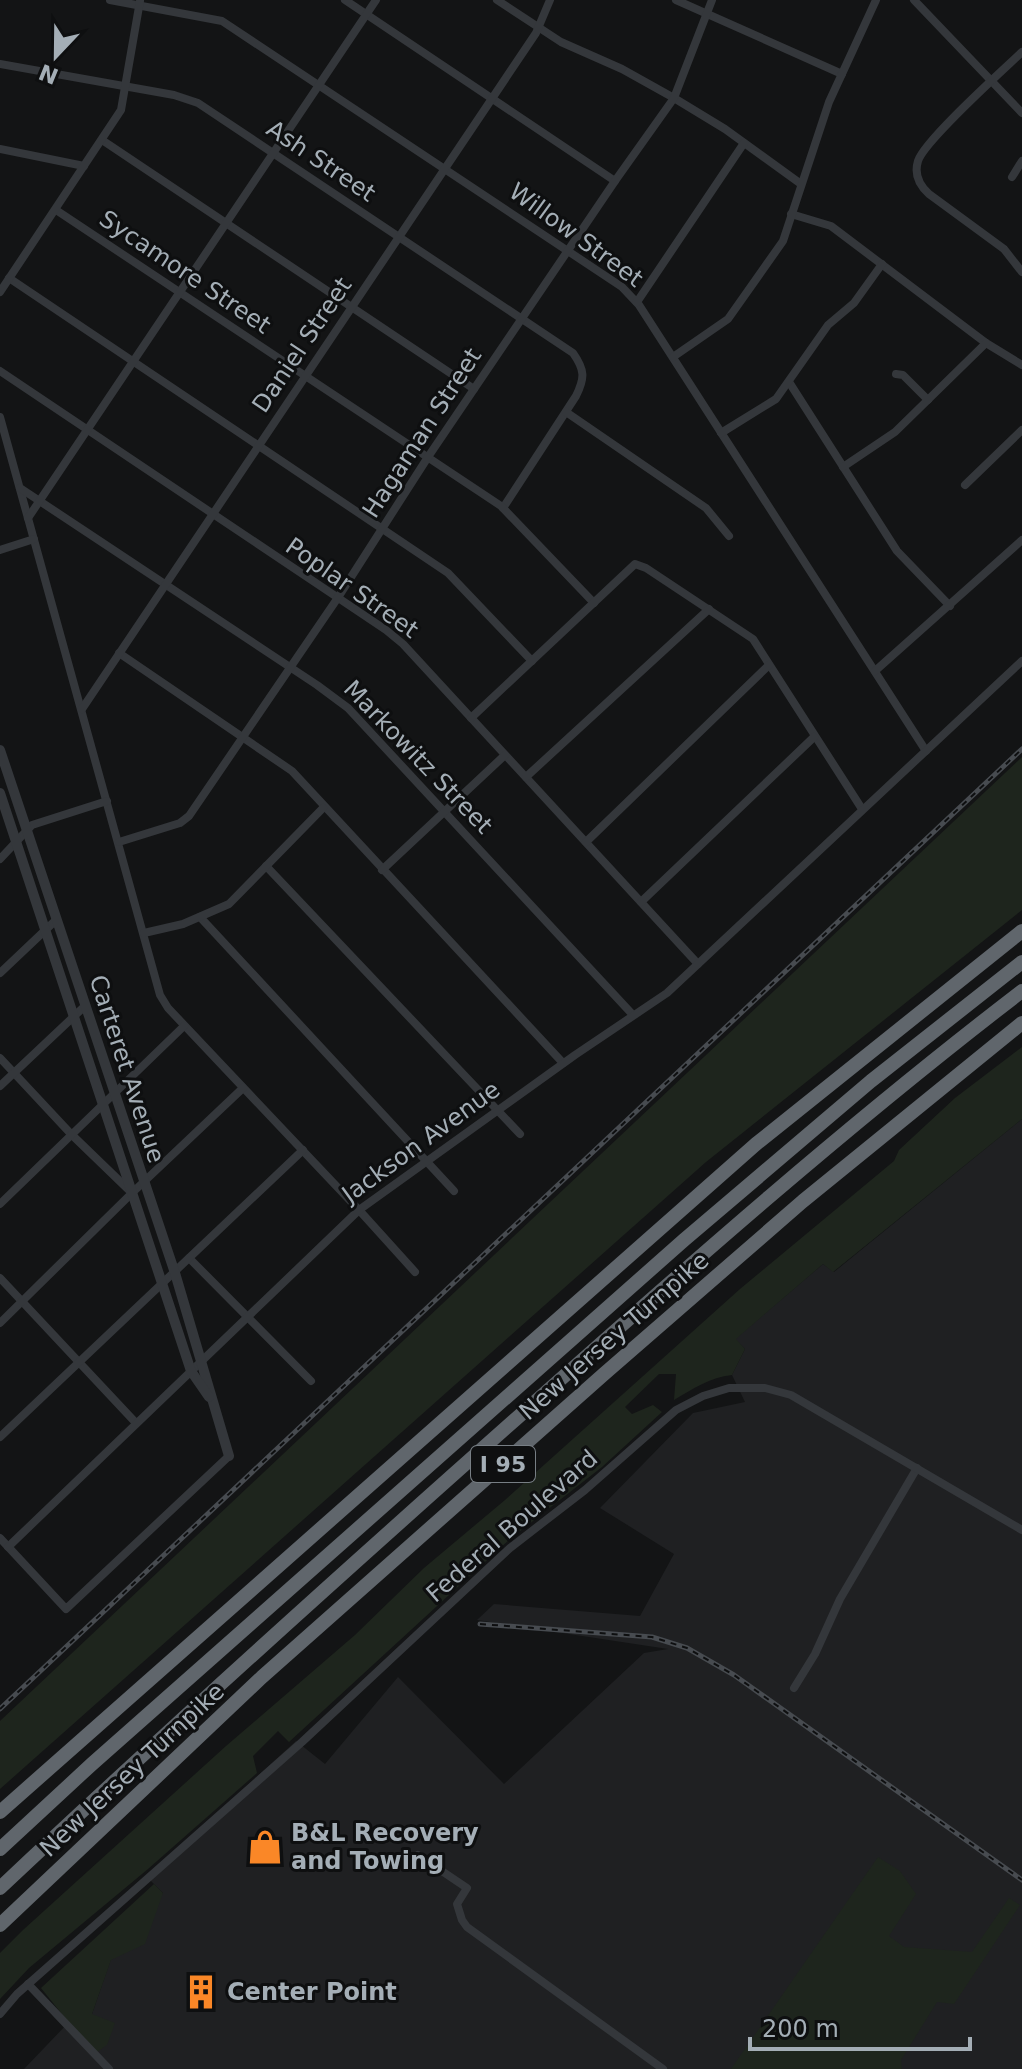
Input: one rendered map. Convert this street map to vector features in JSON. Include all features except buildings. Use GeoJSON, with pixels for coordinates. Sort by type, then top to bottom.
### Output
{"type":"FeatureCollection","features":[{"type":"Feature","properties":{"kind":"highway","name":"New Jersey Turnpike"},"geometry":{"type":"LineString","coordinates":[[0,1812],[722,1173],[1022,931]]}},
{"type":"Feature","properties":{"kind":"highway","name":"New Jersey Turnpike"},"geometry":{"type":"LineString","coordinates":[[0,1849],[103,1753],[684,1240],[871,1081],[1022,962]]}},
{"type":"Feature","properties":{"kind":"highway","name":"New Jersey Turnpike"},"geometry":{"type":"LineString","coordinates":[[0,1888],[250,1655],[710,1247],[875,1108],[1022,991]]}},
{"type":"Feature","properties":{"kind":"highway","name":"New Jersey Turnpike"},"geometry":{"type":"LineString","coordinates":[[0,1925],[262,1677],[626,1355],[814,1191],[1022,1023]]}},
{"type":"Feature","properties":{"kind":"street","name":"Willow Street"},"geometry":{"type":"LineString","coordinates":[[110,0],[140,3],[222,21],[622,287],[637,302],[926,751]]}},
{"type":"Feature","properties":{"kind":"street"},"geometry":{"type":"LineString","coordinates":[[345,0],[615,181]]}},
{"type":"Feature","properties":{"kind":"street"},"geometry":{"type":"LineString","coordinates":[[28,518],[376,0]]}},
{"type":"Feature","properties":{"kind":"street"},"geometry":{"type":"LineString","coordinates":[[497,0],[561,42],[622,69],[674,98],[801,184]]}},
{"type":"Feature","properties":{"kind":"street","name":"Daniel Street"},"geometry":{"type":"LineString","coordinates":[[82,709],[492,99],[538,27],[550,0]]}},
{"type":"Feature","properties":{"kind":"street"},"geometry":{"type":"LineString","coordinates":[[676,0],[842,74]]}},
{"type":"Feature","properties":{"kind":"street","name":"Hagaman Street"},"geometry":{"type":"LineString","coordinates":[[119,842],[180,823],[189,816],[337,599],[428,457],[674,98],[712,0]]}},
{"type":"Feature","properties":{"kind":"street"},"geometry":{"type":"LineString","coordinates":[[673,357],[728,319],[783,241],[829,102],[876,0]]}},
{"type":"Feature","properties":{"kind":"street"},"geometry":{"type":"LineString","coordinates":[[914,0],[1022,113]]}},
{"type":"Feature","properties":{"kind":"street"},"geometry":{"type":"LineString","coordinates":[[0,292],[121,110],[140,3]]}},
{"type":"Feature","properties":{"kind":"street"},"geometry":{"type":"LineString","coordinates":[[1022,52],[924,149],[916,171],[922,188],[1004,249],[1022,272]]}},
{"type":"Feature","properties":{"kind":"street","name":"Ash Street"},"geometry":{"type":"LineString","coordinates":[[0,64],[174,95],[198,103],[573,353],[583,370],[584,379],[566,412]]}},
{"type":"Feature","properties":{"kind":"street"},"geometry":{"type":"LineString","coordinates":[[102,140],[474,389]]}},
{"type":"Feature","properties":{"kind":"street"},"geometry":{"type":"LineString","coordinates":[[637,302],[744,143]]}},
{"type":"Feature","properties":{"kind":"street"},"geometry":{"type":"LineString","coordinates":[[0,149],[84,166]]}},
{"type":"Feature","properties":{"kind":"street"},"geometry":{"type":"LineString","coordinates":[[1012,177],[1022,161]]}},
{"type":"Feature","properties":{"kind":"street","name":"Sycamore Street"},"geometry":{"type":"LineString","coordinates":[[56,210],[503,508],[594,603]]}},
{"type":"Feature","properties":{"kind":"street"},"geometry":{"type":"LineString","coordinates":[[791,214],[831,226],[986,343],[1022,365]]}},
{"type":"Feature","properties":{"kind":"street"},"geometry":{"type":"LineString","coordinates":[[721,433],[776,399],[828,325],[854,303],[882,264]]}},
{"type":"Feature","properties":{"kind":"street"},"geometry":{"type":"LineString","coordinates":[[9,278],[448,573],[532,661]]}},
{"type":"Feature","properties":{"kind":"street"},"geometry":{"type":"LineString","coordinates":[[843,467],[895,432],[986,343]]}},
{"type":"Feature","properties":{"kind":"street","name":"Poplar Street"},"geometry":{"type":"LineString","coordinates":[[0,371],[403,644],[698,964]]}},
{"type":"Feature","properties":{"kind":"street"},"geometry":{"type":"LineString","coordinates":[[896,374],[903,375],[928,400]]}},
{"type":"Feature","properties":{"kind":"street"},"geometry":{"type":"LineString","coordinates":[[789,382],[897,551],[950,606]]}},
{"type":"Feature","properties":{"kind":"street"},"geometry":{"type":"LineString","coordinates":[[503,508],[566,412],[706,508],[729,536]]}},
{"type":"Feature","properties":{"kind":"street"},"geometry":{"type":"LineString","coordinates":[[0,417],[160,995],[184,1026],[415,1272]]}},
{"type":"Feature","properties":{"kind":"street"},"geometry":{"type":"LineString","coordinates":[[965,485],[1022,430]]}},
{"type":"Feature","properties":{"kind":"street","name":"Markowitz Street"},"geometry":{"type":"LineString","coordinates":[[20,488],[348,708],[633,1015]]}},
{"type":"Feature","properties":{"kind":"street"},"geometry":{"type":"LineString","coordinates":[[0,550],[34,539]]}},
{"type":"Feature","properties":{"kind":"street"},"geometry":{"type":"LineString","coordinates":[[875,671],[1022,540]]}},
{"type":"Feature","properties":{"kind":"street"},"geometry":{"type":"LineString","coordinates":[[471,718],[635,564],[646,568],[753,639],[862,809]]}},
{"type":"Feature","properties":{"kind":"street"},"geometry":{"type":"LineString","coordinates":[[526,777],[709,609]]}},
{"type":"Feature","properties":{"kind":"street"},"geometry":{"type":"LineString","coordinates":[[119,653],[292,771],[323,808],[563,1063]]}},
{"type":"Feature","properties":{"kind":"street","name":"Jackson Avenue"},"geometry":{"type":"LineString","coordinates":[[8,1547],[359,1210],[563,1063],[667,993],[1022,661]]}},
{"type":"Feature","properties":{"kind":"street"},"geometry":{"type":"LineString","coordinates":[[586,842],[769,665]]}},
{"type":"Feature","properties":{"kind":"street"},"geometry":{"type":"LineString","coordinates":[[641,902],[814,737]]}},
{"type":"Feature","properties":{"kind":"street","name":"Carteret Avenue"},"geometry":{"type":"LineString","coordinates":[[0,750],[2,766],[27,831],[175,1273],[229,1456]]}},
{"type":"Feature","properties":{"kind":"street"},"geometry":{"type":"LineString","coordinates":[[382,870],[505,755]]}},
{"type":"Feature","properties":{"kind":"street","name":"Carteret Avenue"},"geometry":{"type":"LineString","coordinates":[[0,793],[191,1371],[212,1402]]}},
{"type":"Feature","properties":{"kind":"street"},"geometry":{"type":"LineString","coordinates":[[0,859],[32,825],[107,801]]}},
{"type":"Feature","properties":{"kind":"street"},"geometry":{"type":"LineString","coordinates":[[144,933],[183,924],[229,904],[323,808]]}},
{"type":"Feature","properties":{"kind":"street"},"geometry":{"type":"LineString","coordinates":[[266,866],[520,1134]]}},
{"type":"Feature","properties":{"kind":"street"},"geometry":{"type":"LineString","coordinates":[[200,917],[454,1191]]}},
{"type":"Feature","properties":{"kind":"street"},"geometry":{"type":"LineString","coordinates":[[0,973],[56,920]]}},
{"type":"Feature","properties":{"kind":"street"},"geometry":{"type":"LineString","coordinates":[[0,1086],[86,1005]]}},
{"type":"Feature","properties":{"kind":"street"},"geometry":{"type":"LineString","coordinates":[[0,1204],[184,1026]]}},
{"type":"Feature","properties":{"kind":"street"},"geometry":{"type":"LineString","coordinates":[[0,1058],[132,1193]]}},
{"type":"Feature","properties":{"kind":"street"},"geometry":{"type":"LineString","coordinates":[[0,1323],[243,1088]]}},
{"type":"Feature","properties":{"kind":"street"},"geometry":{"type":"LineString","coordinates":[[0,1437],[303,1150]]}},
{"type":"Feature","properties":{"kind":"street"},"geometry":{"type":"LineString","coordinates":[[189,1258],[311,1381]]}},
{"type":"Feature","properties":{"kind":"street"},"geometry":{"type":"LineString","coordinates":[[0,1278],[136,1423]]}},
{"type":"Feature","properties":{"kind":"street","name":"Federal Boulevard"},"geometry":{"type":"LineString","coordinates":[[0,2014],[28,1984],[302,1742],[510,1548],[585,1490],[676,1410],[703,1396],[740,1387],[780,1391],[804,1401],[1022,1530]]}},
{"type":"Feature","properties":{"kind":"street"},"geometry":{"type":"LineString","coordinates":[[0,1538],[66,1609],[229,1456]]}},
{"type":"Feature","properties":{"kind":"street"},"geometry":{"type":"LineString","coordinates":[[794,1688],[815,1654],[840,1599],[917,1468]]}},
{"type":"Feature","properties":{"kind":"street"},"geometry":{"type":"LineString","coordinates":[[418,1855],[467,1888],[457,1904],[467,1927],[663,2069]]}},
{"type":"Feature","properties":{"kind":"street"},"geometry":{"type":"LineString","coordinates":[[28,1984],[109,2069]]}},
{"type":"Feature","properties":{"kind":"shaded area"},"geometry":{"type":"Polygon","coordinates":[[[1022,757],[1022,910],[706,1162],[0,1789],[0,1721],[1022,757]]]}},
{"type":"Feature","properties":{"kind":"shaded area"},"geometry":{"type":"Polygon","coordinates":[[[1022,1047],[1022,1119],[833,1272],[823,1264],[736,1339],[745,1349],[732,1375],[709,1381],[674,1400],[676,1374],[659,1374],[625,1407],[632,1414],[653,1405],[662,1412],[602,1467],[510,1539],[289,1742],[278,1731],[253,1756],[257,1773],[29,1968],[0,1999],[0,1953],[23,1930],[226,1746],[355,1635],[424,1568],[505,1500],[740,1289],[894,1161],[899,1150],[955,1098],[1022,1047]]]}},
{"type":"Feature","properties":{"kind":"shaded area"},"geometry":{"type":"Polygon","coordinates":[[[1022,1119],[1022,2069],[24,2069],[68,2023],[92,2014],[111,1959],[163,1893],[147,1877],[296,1741],[325,1764],[398,1677],[504,1784],[644,1653],[668,1649],[477,1620],[494,1604],[640,1616],[674,1554],[600,1508],[693,1413],[745,1402],[732,1375],[745,1349],[735,1339],[823,1264],[834,1272],[1022,1119]]]}},
{"type":"Feature","properties":{"kind":"shaded area"},"geometry":{"type":"Polygon","coordinates":[[[878,1857],[900,1871],[916,1894],[889,1936],[904,1947],[972,1952],[1009,1898],[1020,1905],[954,2004],[937,2002],[901,2060],[902,2069],[731,2069],[878,1857]]]}},
{"type":"Feature","properties":{"kind":"shaded area"},"geometry":{"type":"Polygon","coordinates":[[[154,1884],[163,1893],[145,1944],[111,1960],[92,2014],[115,2023],[107,2045],[94,2054],[41,1988],[154,1884]]]}},
{"type":"Feature","properties":{"kind":"railway"},"geometry":{"type":"LineString","coordinates":[[0,1709],[1022,749]]}},
{"type":"Feature","properties":{"kind":"railway"},"geometry":{"type":"LineString","coordinates":[[480,1624],[652,1637],[687,1648],[734,1675],[1022,1880]]}},
{"type":"Feature","properties":{"kind":"place","name":"B&L Recovery and Towing"},"geometry":{"type":"Point","coordinates":[265,1847]}},
{"type":"Feature","properties":{"kind":"place","name":"Center Point"},"geometry":{"type":"Point","coordinates":[201,1992]}}]}
